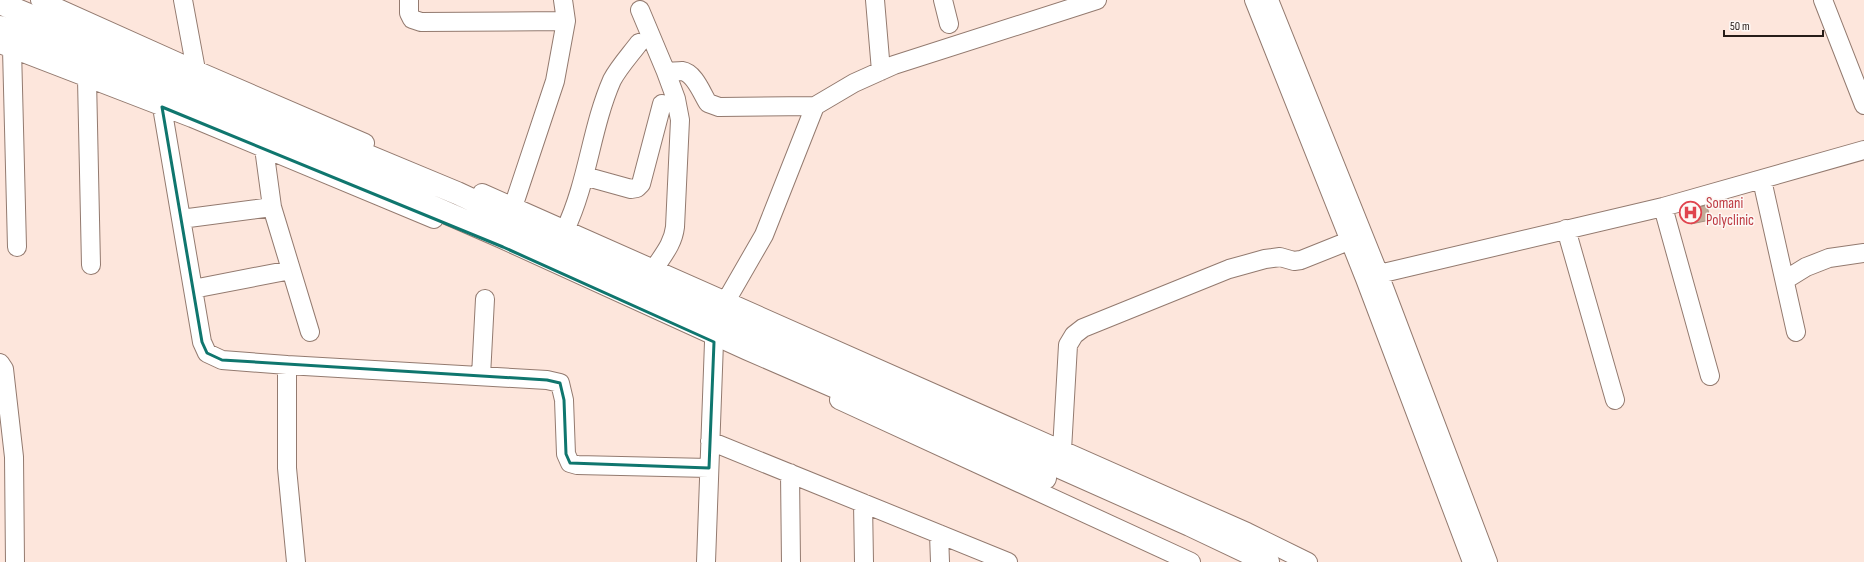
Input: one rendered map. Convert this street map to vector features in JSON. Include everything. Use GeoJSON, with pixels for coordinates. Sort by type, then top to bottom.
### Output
{"type":"FeatureCollection","features":[{"type":"Feature","properties":{"kind":"main road"},"geometry":{"type":"LineString","coordinates":[[0,3],[456,192],[751,340],[1236,562]]}},
{"type":"Feature","properties":{"kind":"main road"},"geometry":{"type":"LineString","coordinates":[[0,27],[201,106],[502,237],[751,340],[1224,540],[1268,562]]}},
{"type":"Feature","properties":{"kind":"street"},"geometry":{"type":"LineString","coordinates":[[40,0],[196,70],[654,269],[1247,532],[1308,562]]}},
{"type":"Feature","properties":{"kind":"street"},"geometry":{"type":"LineString","coordinates":[[183,0],[196,70]]}},
{"type":"Feature","properties":{"kind":"street"},"geometry":{"type":"LineString","coordinates":[[409,0],[409,13],[412,19],[421,22],[566,21]]}},
{"type":"Feature","properties":{"kind":"street"},"geometry":{"type":"LineString","coordinates":[[513,207],[555,81],[566,21],[563,0]]}},
{"type":"Feature","properties":{"kind":"street"},"geometry":{"type":"LineString","coordinates":[[875,0],[881,70]]}},
{"type":"Feature","properties":{"kind":"street"},"geometry":{"type":"LineString","coordinates":[[943,0],[949,24]]}},
{"type":"Feature","properties":{"kind":"street"},"geometry":{"type":"LineString","coordinates":[[666,72],[682,71],[688,73],[708,103],[713,106],[814,106],[854,83],[894,65],[1097,0]]}},
{"type":"Feature","properties":{"kind":"street"},"geometry":{"type":"LineString","coordinates":[[1254,0],[1357,238],[1379,274],[1488,562]]}},
{"type":"Feature","properties":{"kind":"street"},"geometry":{"type":"LineString","coordinates":[[1269,0],[1357,238],[1472,562]]}},
{"type":"Feature","properties":{"kind":"street"},"geometry":{"type":"LineString","coordinates":[[1823,0],[1857,67],[1864,105]]}},
{"type":"Feature","properties":{"kind":"street"},"geometry":{"type":"LineString","coordinates":[[640,10],[676,99],[680,120],[674,237],[654,269]]}},
{"type":"Feature","properties":{"kind":"street"},"geometry":{"type":"LineString","coordinates":[[565,230],[584,176],[606,95],[619,68],[639,43]]}},
{"type":"Feature","properties":{"kind":"street"},"geometry":{"type":"LineString","coordinates":[[17,247],[6,47],[264,148],[503,247],[714,342],[1191,562]]}},
{"type":"Feature","properties":{"kind":"street"},"geometry":{"type":"LineString","coordinates":[[87,79],[91,265]]}},
{"type":"Feature","properties":{"kind":"street"},"geometry":{"type":"LineString","coordinates":[[584,176],[631,189],[637,188],[641,184],[662,104]]}},
{"type":"Feature","properties":{"kind":"street"},"geometry":{"type":"LineString","coordinates":[[726,301],[764,235],[814,106]]}},
{"type":"Feature","properties":{"kind":"street"},"geometry":{"type":"LineString","coordinates":[[162,107],[202,342],[208,353],[222,360],[547,380],[560,383],[564,400],[566,454],[570,462],[577,465],[709,468]]}},
{"type":"Feature","properties":{"kind":"street"},"geometry":{"type":"LineString","coordinates":[[264,148],[272,207],[310,332]]}},
{"type":"Feature","properties":{"kind":"street"},"geometry":{"type":"LineString","coordinates":[[1379,274],[1663,206],[1762,180],[1864,150]]}},
{"type":"Feature","properties":{"kind":"street"},"geometry":{"type":"LineString","coordinates":[[1762,180],[1796,332]]}},
{"type":"Feature","properties":{"kind":"street"},"geometry":{"type":"LineString","coordinates":[[1663,206],[1710,376]]}},
{"type":"Feature","properties":{"kind":"street"},"geometry":{"type":"LineString","coordinates":[[181,219],[272,207]]}},
{"type":"Feature","properties":{"kind":"street"},"geometry":{"type":"LineString","coordinates":[[1566,230],[1615,400]]}},
{"type":"Feature","properties":{"kind":"street"},"geometry":{"type":"LineString","coordinates":[[1062,450],[1068,345],[1074,335],[1083,328],[1229,269],[1265,259],[1280,257],[1294,261],[1301,260],[1357,238]]}},
{"type":"Feature","properties":{"kind":"street"},"geometry":{"type":"LineString","coordinates":[[1784,280],[1806,267],[1829,258],[1864,253]]}},
{"type":"Feature","properties":{"kind":"street"},"geometry":{"type":"LineString","coordinates":[[193,289],[291,270]]}},
{"type":"Feature","properties":{"kind":"street"},"geometry":{"type":"LineString","coordinates":[[481,376],[485,299]]}},
{"type":"Feature","properties":{"kind":"street"},"geometry":{"type":"LineString","coordinates":[[706,562],[714,342]]}},
{"type":"Feature","properties":{"kind":"street"},"geometry":{"type":"LineString","coordinates":[[0,363],[4,369],[7,458],[7,542],[15,562]]}},
{"type":"Feature","properties":{"kind":"street"},"geometry":{"type":"LineString","coordinates":[[287,365],[287,468],[296,562]]}},
{"type":"Feature","properties":{"kind":"street"},"geometry":{"type":"LineString","coordinates":[[710,440],[1008,562]]}},
{"type":"Feature","properties":{"kind":"street"},"geometry":{"type":"LineString","coordinates":[[790,473],[791,562]]}},
{"type":"Feature","properties":{"kind":"street"},"geometry":{"type":"LineString","coordinates":[[863,503],[864,562]]}},
{"type":"Feature","properties":{"kind":"street"},"geometry":{"type":"LineString","coordinates":[[939,534],[940,562]]}},
{"type":"Feature","properties":{"kind":"highlighted area"},"geometry":{"type":"Polygon","coordinates":[[[162,107],[503,247],[714,342],[709,468],[570,463],[566,454],[564,400],[560,383],[547,380],[222,360],[207,353],[202,342],[162,107]]]}},
{"type":"Feature","properties":{"kind":"building"},"geometry":{"type":"Polygon","coordinates":[[[1707,205],[1710,220],[1691,224],[1688,211],[1707,205]]]}},
{"type":"Feature","properties":{"kind":"place","name":"Somani Polyclinic"},"geometry":{"type":"Point","coordinates":[1690,212]}}]}
